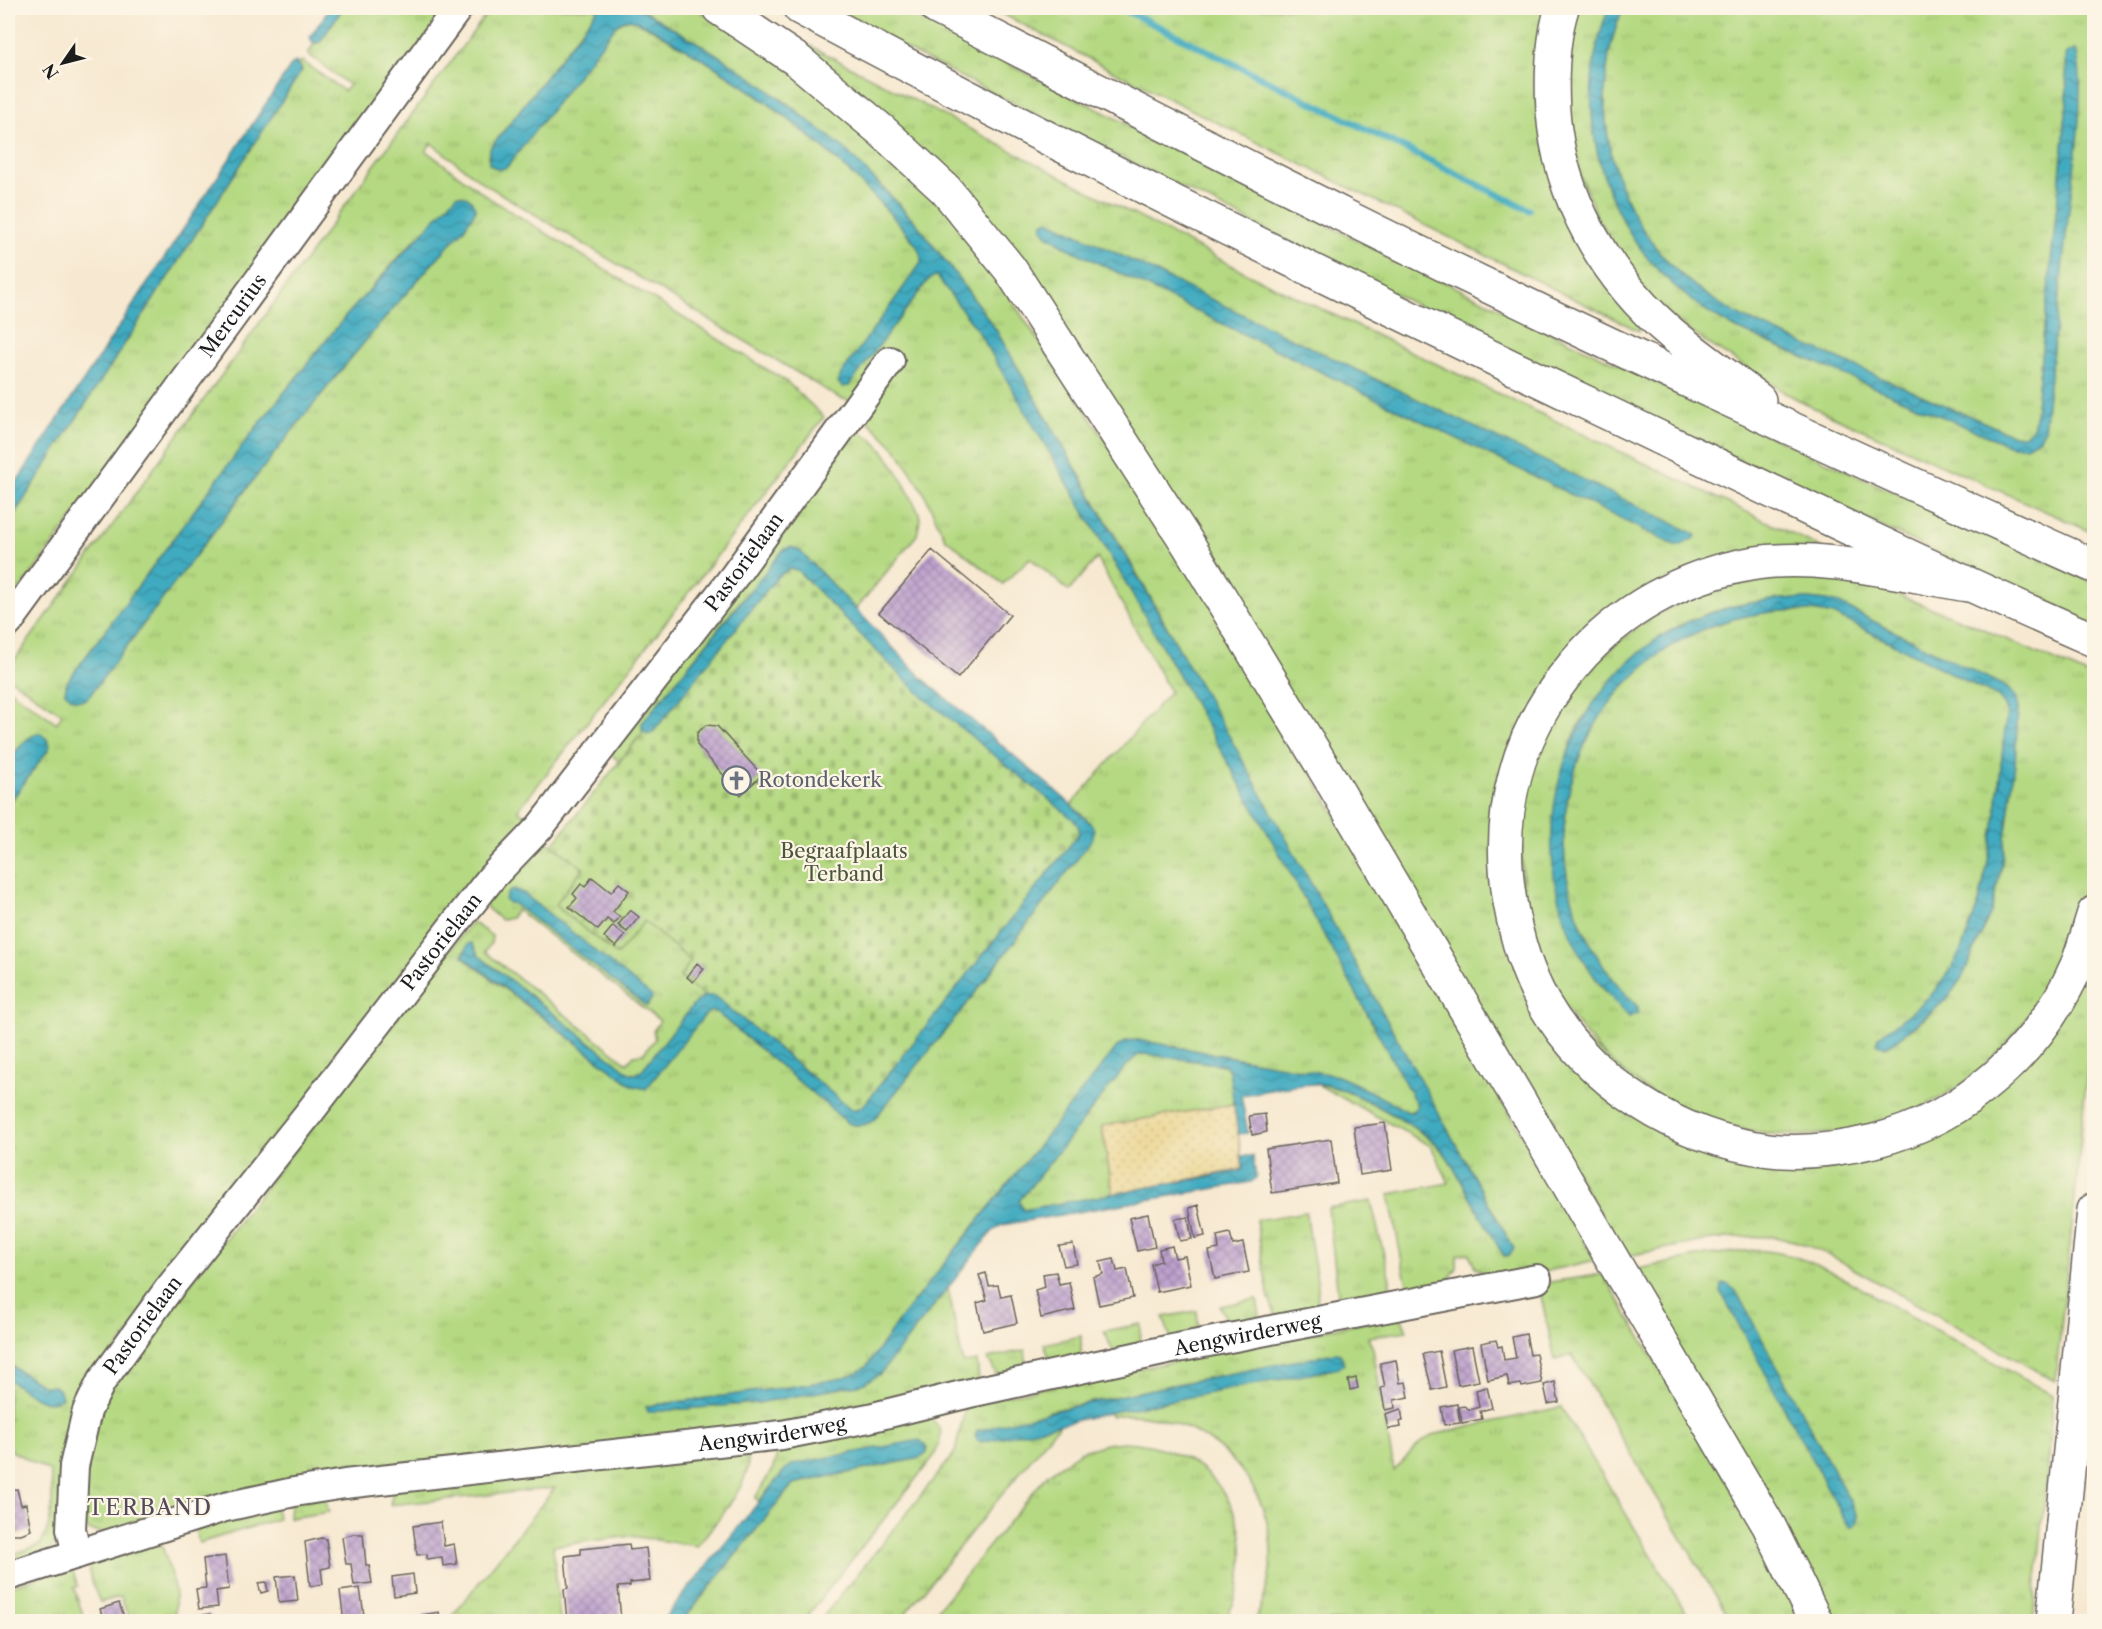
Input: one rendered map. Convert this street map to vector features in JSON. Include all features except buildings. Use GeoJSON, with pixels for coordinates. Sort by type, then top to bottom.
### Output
{"type":"FeatureCollection","features":[{"type":"Feature","properties":{"kind":"highway"},"geometry":{"type":"LineString","coordinates":[[719,8],[797,60],[882,131],[946,189],[1010,269],[1188,544],[1331,780],[1769,1526],[1816,1622]]}},
{"type":"Feature","properties":{"kind":"highway"},"geometry":{"type":"LineString","coordinates":[[800,8],[1316,274],[1968,585],[2094,640]]}},
{"type":"Feature","properties":{"kind":"highway"},"geometry":{"type":"LineString","coordinates":[[937,8],[1345,216],[1614,347],[2094,566]]}},
{"type":"Feature","properties":{"kind":"highway"},"geometry":{"type":"LineString","coordinates":[[1562,8],[1554,53],[1552,89],[1554,126],[1562,164],[1574,203],[1591,237],[1607,264],[1634,296],[1671,333],[1805,436]]}},
{"type":"Feature","properties":{"kind":"highway"},"geometry":{"type":"LineString","coordinates":[[1968,585],[1833,563],[1802,560],[1754,563],[1722,570],[1677,586],[1629,614],[1606,631],[1584,652],[1554,690],[1531,728],[1516,765],[1504,844],[1507,882],[1515,930],[1527,967],[1542,1000],[1566,1036],[1596,1069],[1629,1095],[1662,1116],[1701,1134],[1771,1150],[1812,1150],[1852,1146],[1890,1137],[1929,1122],[1969,1099],[2002,1072],[2037,1033],[2060,997],[2078,963],[2094,913]]}},
{"type":"Feature","properties":{"kind":"highway"},"geometry":{"type":"LineString","coordinates":[[2054,1622],[2094,1210]]}},
{"type":"Feature","properties":{"kind":"street","name":"Mercurius"},"geometry":{"type":"LineString","coordinates":[[8,623],[458,8]]}},
{"type":"Feature","properties":{"kind":"street","name":"Pastorielaan"},"geometry":{"type":"LineString","coordinates":[[77,1554],[71,1529],[74,1466],[87,1411],[101,1382],[168,1290],[309,1113],[453,926],[492,877],[537,831],[735,575],[890,362]]}},
{"type":"Feature","properties":{"kind":"street","name":"Aengwirderweg"},"geometry":{"type":"LineString","coordinates":[[8,1576],[225,1507],[294,1492],[345,1484],[804,1432],[1082,1368],[1537,1279]]}},
{"type":"Feature","properties":{"kind":"green space"},"geometry":{"type":"Polygon","coordinates":[[[343,8],[448,8],[8,606],[8,524],[302,70],[299,64],[302,61],[344,91],[349,85],[308,54],[314,44],[320,42],[343,8]]]}},
{"type":"Feature","properties":{"kind":"green space"},"geometry":{"type":"Polygon","coordinates":[[[491,8],[599,8],[489,150],[488,157],[615,27],[622,21],[632,19],[703,59],[737,82],[770,105],[833,157],[863,185],[908,234],[921,257],[921,264],[841,374],[849,385],[928,280],[936,274],[980,334],[1133,595],[1287,867],[1417,1105],[1417,1109],[1408,1112],[1338,1076],[1138,1040],[1126,1041],[1117,1047],[900,1319],[867,1366],[844,1377],[827,1381],[645,1407],[648,1412],[758,1403],[880,1374],[948,1288],[963,1363],[977,1361],[979,1382],[836,1416],[103,1533],[89,1530],[79,1518],[98,1402],[472,922],[492,936],[491,943],[485,952],[627,1063],[634,1055],[643,1054],[655,1039],[653,1031],[660,1021],[517,910],[511,918],[501,920],[487,908],[485,899],[539,840],[548,842],[583,868],[555,905],[644,920],[691,961],[680,977],[704,996],[694,1004],[642,1070],[631,1074],[478,955],[474,949],[464,951],[463,956],[470,963],[633,1086],[646,1088],[705,1015],[711,1011],[716,1012],[848,1123],[969,1001],[1087,846],[1091,839],[1092,827],[1071,805],[1170,692],[1097,558],[1069,591],[1030,558],[1003,584],[945,538],[923,491],[897,450],[867,420],[861,409],[839,398],[483,183],[431,143],[426,151],[492,200],[786,381],[824,417],[518,810],[532,822],[100,1370],[59,1538],[48,1552],[24,1563],[15,1553],[40,1545],[48,1528],[52,1500],[51,1480],[50,1471],[8,1449],[8,1379],[45,1402],[54,1386],[43,1386],[8,1364],[8,805],[48,750],[23,744],[8,766],[8,689],[57,723],[62,714],[8,677],[8,669],[491,8]],[[463,230],[416,238],[345,317],[251,434],[67,682],[65,692],[87,699],[223,519],[316,401],[463,230]],[[514,889],[513,902],[647,1006],[652,997],[523,893],[514,889]]]}},
{"type":"Feature","properties":{"kind":"green space"},"geometry":{"type":"Polygon","coordinates":[[[639,8],[695,8],[767,51],[849,117],[959,222],[1194,572],[1595,1260],[1544,1272],[1492,1280],[1475,1267],[1469,1253],[1457,1255],[1457,1268],[1441,1290],[1411,1295],[1405,1277],[1389,1194],[1449,1183],[1431,1146],[1317,1084],[1349,1093],[1368,1102],[1424,1135],[1448,1158],[1504,1256],[1508,1256],[1514,1249],[1146,589],[996,330],[917,224],[884,188],[793,107],[713,52],[639,8]]]}},
{"type":"Feature","properties":{"kind":"green space"},"geometry":{"type":"Polygon","coordinates":[[[824,8],[902,8],[1371,247],[1750,427],[2094,583],[2094,626],[1536,365],[824,8]]]}},
{"type":"Feature","properties":{"kind":"green space"},"geometry":{"type":"Polygon","coordinates":[[[991,8],[1547,8],[1538,72],[1640,321],[1639,331],[1111,70],[991,8]]]}},
{"type":"Feature","properties":{"kind":"green space"},"geometry":{"type":"Polygon","coordinates":[[[1576,8],[1609,8],[1598,42],[1593,77],[1592,113],[1597,149],[1607,184],[1621,217],[1640,248],[1663,275],[1698,305],[1737,329],[2011,446],[2040,438],[2044,430],[2078,116],[2080,82],[2066,61],[2067,102],[2063,148],[2034,425],[2028,433],[2017,436],[1742,317],[1688,281],[1672,266],[1649,239],[1631,210],[1618,178],[1609,144],[1605,110],[1606,75],[1612,41],[1623,8],[2094,8],[2094,533],[1812,407],[1784,392],[1701,339],[1653,303],[1586,201],[1564,98],[1576,8]]]}},
{"type":"Feature","properties":{"kind":"green space"},"geometry":{"type":"Polygon","coordinates":[[[774,27],[1250,275],[1820,547],[1663,583],[1516,746],[1529,995],[1721,1150],[1936,1128],[2094,945],[2087,1072],[2055,1381],[1836,1259],[1798,1242],[1766,1237],[1725,1238],[1626,1256],[1027,271],[774,27]],[[1048,220],[1043,223],[1047,235],[1070,249],[1672,544],[1680,546],[1695,534],[1048,220]]]}},
{"type":"Feature","properties":{"kind":"green space"},"geometry":{"type":"Polygon","coordinates":[[[850,429],[873,440],[896,469],[919,513],[917,535],[855,610],[800,552],[746,594],[642,723],[644,731],[619,762],[610,753],[850,429]]]}},
{"type":"Feature","properties":{"kind":"green space","name":"Begraafplaats Terband"},"geometry":{"type":"Polygon","coordinates":[[[787,554],[1068,808],[1087,834],[860,1121],[680,977],[691,961],[644,921],[617,955],[555,905],[583,868],[552,845],[787,554]]]}},
{"type":"Feature","properties":{"kind":"green space"},"geometry":{"type":"Polygon","coordinates":[[[1788,576],[1847,580],[1875,586],[1974,625],[2094,678],[2095,798],[2090,857],[2077,916],[2062,955],[2044,991],[2009,1040],[1973,1076],[1906,1114],[1835,1133],[1765,1133],[1697,1115],[1636,1082],[1585,1034],[1546,972],[1524,898],[1520,852],[1521,828],[1529,782],[1545,738],[1577,687],[1600,660],[1626,636],[1654,617],[1684,601],[1716,589],[1788,576]],[[1808,599],[1747,603],[1682,624],[1650,644],[1603,692],[1580,723],[1562,772],[1555,803],[1553,827],[1554,873],[1565,919],[1588,967],[1606,992],[1635,1015],[1638,1013],[1638,1007],[1603,965],[1578,917],[1566,871],[1564,826],[1572,782],[1587,740],[1610,702],[1641,669],[1678,642],[1720,623],[1747,616],[1790,611],[1833,615],[1998,697],[2007,711],[1995,820],[1979,902],[1962,948],[1950,971],[1933,993],[1878,1037],[1877,1041],[1886,1047],[1921,1022],[1947,999],[1963,976],[1991,912],[2001,869],[2015,763],[2018,707],[2015,696],[2006,687],[1835,602],[1808,599]]]}},
{"type":"Feature","properties":{"kind":"green space"},"geometry":{"type":"Polygon","coordinates":[[[1145,1054],[1224,1065],[1229,1070],[1234,1104],[1102,1126],[1113,1194],[1023,1210],[1019,1201],[1127,1065],[1138,1055],[1145,1054]]]}},
{"type":"Feature","properties":{"kind":"green space"},"geometry":{"type":"Polygon","coordinates":[[[1371,1201],[1390,1280],[1389,1299],[1345,1307],[1338,1294],[1328,1208],[1371,1201]]]}},
{"type":"Feature","properties":{"kind":"green space"},"geometry":{"type":"Polygon","coordinates":[[[1306,1212],[1318,1287],[1317,1310],[1277,1318],[1269,1299],[1256,1220],[1306,1212]]]}},
{"type":"Feature","properties":{"kind":"green space"},"geometry":{"type":"Polygon","coordinates":[[[1754,1250],[1793,1256],[1830,1271],[2052,1395],[2050,1443],[2033,1621],[1830,1621],[1633,1270],[1707,1255],[1754,1250]]]}},
{"type":"Feature","properties":{"kind":"green space"},"geometry":{"type":"Polygon","coordinates":[[[1603,1274],[1757,1531],[1804,1621],[1731,1621],[1572,1355],[1555,1360],[1539,1287],[1544,1283],[1603,1274]]]}},
{"type":"Feature","properties":{"kind":"green space"},"geometry":{"type":"Polygon","coordinates":[[[1257,1299],[1259,1311],[1256,1322],[1229,1327],[1220,1306],[1257,1299]]]}},
{"type":"Feature","properties":{"kind":"green space"},"geometry":{"type":"Polygon","coordinates":[[[1197,1311],[1199,1334],[1171,1339],[1163,1317],[1197,1311]]]}},
{"type":"Feature","properties":{"kind":"green space"},"geometry":{"type":"Polygon","coordinates":[[[1398,1315],[1407,1331],[1368,1337],[1373,1349],[1394,1471],[1420,1443],[1432,1435],[1561,1407],[1691,1621],[1255,1621],[1269,1578],[1271,1544],[1264,1512],[1250,1483],[1230,1458],[1206,1438],[1177,1424],[1145,1416],[1111,1416],[1109,1412],[1339,1368],[1344,1363],[1340,1354],[1186,1382],[1050,1411],[982,1442],[1061,1422],[899,1621],[819,1622],[951,1458],[955,1452],[966,1404],[1398,1315]]]}},
{"type":"Feature","properties":{"kind":"green space"},"geometry":{"type":"Polygon","coordinates":[[[1141,1324],[1140,1346],[1113,1351],[1104,1331],[1141,1324]]]}},
{"type":"Feature","properties":{"kind":"green space"},"geometry":{"type":"Polygon","coordinates":[[[1081,1336],[1081,1357],[1052,1364],[1044,1344],[1081,1336]]]}},
{"type":"Feature","properties":{"kind":"green space"},"geometry":{"type":"Polygon","coordinates":[[[1025,1350],[1027,1369],[997,1376],[988,1358],[1025,1350]]]}},
{"type":"Feature","properties":{"kind":"green space"},"geometry":{"type":"Polygon","coordinates":[[[923,1413],[939,1427],[941,1432],[940,1442],[934,1456],[803,1621],[682,1622],[793,1484],[920,1458],[927,1453],[927,1449],[784,1471],[759,1501],[755,1498],[773,1468],[780,1444],[923,1413]]]}},
{"type":"Feature","properties":{"kind":"green space"},"geometry":{"type":"Polygon","coordinates":[[[1123,1442],[1148,1445],[1172,1452],[1193,1463],[1211,1477],[1225,1495],[1236,1516],[1241,1539],[1242,1565],[1236,1595],[1223,1621],[928,1621],[1048,1474],[1080,1452],[1106,1444],[1123,1442]]]}},
{"type":"Feature","properties":{"kind":"green space"},"geometry":{"type":"Polygon","coordinates":[[[742,1450],[747,1457],[748,1467],[745,1478],[721,1516],[697,1546],[630,1536],[553,1546],[560,1621],[448,1621],[555,1488],[390,1505],[394,1487],[742,1450]]]}},
{"type":"Feature","properties":{"kind":"green space"},"geometry":{"type":"Polygon","coordinates":[[[324,1496],[329,1512],[289,1518],[290,1502],[324,1496]]]}},
{"type":"Feature","properties":{"kind":"green space"},"geometry":{"type":"Polygon","coordinates":[[[273,1505],[278,1519],[199,1543],[195,1530],[273,1505]]]}},
{"type":"Feature","properties":{"kind":"green space"},"geometry":{"type":"Polygon","coordinates":[[[157,1541],[162,1546],[175,1592],[173,1621],[130,1621],[121,1597],[100,1602],[91,1581],[88,1564],[157,1541]]]}},
{"type":"Feature","properties":{"kind":"green space"},"geometry":{"type":"Polygon","coordinates":[[[71,1566],[78,1586],[74,1588],[85,1621],[8,1621],[8,1587],[71,1566]]]}},
{"type":"Feature","properties":{"kind":"sand"},"geometry":{"type":"Polygon","coordinates":[[[1234,1104],[1243,1169],[1113,1194],[1102,1126],[1234,1104]]]}},
{"type":"Feature","properties":{"kind":"water"},"geometry":{"type":"Polygon","coordinates":[[[330,8],[343,8],[320,42],[313,43],[310,37],[330,8]]]}},
{"type":"Feature","properties":{"kind":"water"},"geometry":{"type":"Polygon","coordinates":[[[599,8],[639,8],[756,80],[844,148],[917,224],[965,287],[996,330],[1232,741],[1514,1249],[1508,1256],[1504,1256],[1448,1158],[1437,1144],[1380,1107],[1346,1091],[1319,1084],[1291,1086],[1241,1095],[1248,1133],[1238,1134],[1229,1070],[1224,1065],[1145,1054],[1138,1055],[1127,1065],[1019,1201],[1023,1210],[1240,1171],[1243,1169],[1242,1156],[1253,1156],[1256,1178],[1251,1182],[1002,1225],[992,1232],[880,1374],[863,1384],[758,1403],[648,1412],[646,1410],[647,1406],[836,1379],[860,1371],[867,1366],[900,1319],[1117,1047],[1126,1041],[1138,1040],[1338,1076],[1408,1112],[1413,1112],[1417,1105],[1287,867],[1133,595],[980,334],[936,275],[928,280],[849,386],[842,387],[838,382],[841,374],[921,263],[919,251],[912,239],[871,193],[821,146],[767,103],[710,64],[662,35],[629,19],[615,27],[507,167],[499,170],[489,164],[489,150],[599,8]]]}},
{"type":"Feature","properties":{"kind":"water"},"geometry":{"type":"Polygon","coordinates":[[[1609,8],[1623,8],[1612,41],[1606,75],[1605,110],[1609,144],[1618,178],[1631,210],[1649,239],[1672,266],[1688,281],[1742,317],[2017,436],[2028,433],[2034,425],[2067,102],[2066,53],[2075,50],[2079,63],[2080,81],[2076,152],[2044,430],[2040,438],[2026,446],[2011,446],[1737,329],[1698,305],[1663,275],[1640,248],[1621,217],[1606,184],[1597,149],[1592,113],[1592,77],[1598,42],[1609,8]]]}},
{"type":"Feature","properties":{"kind":"water"},"geometry":{"type":"Polygon","coordinates":[[[296,62],[302,70],[8,524],[8,495],[292,64],[296,62]]]}},
{"type":"Feature","properties":{"kind":"water"},"geometry":{"type":"Polygon","coordinates":[[[457,195],[469,198],[476,210],[463,230],[316,401],[223,519],[87,699],[75,700],[70,697],[65,692],[67,682],[251,434],[345,317],[457,195]]]}},
{"type":"Feature","properties":{"kind":"water"},"geometry":{"type":"Polygon","coordinates":[[[1048,220],[1695,534],[1696,537],[1680,546],[1672,544],[1070,249],[1047,235],[1042,229],[1043,223],[1048,220]]]}},
{"type":"Feature","properties":{"kind":"water"},"geometry":{"type":"Polygon","coordinates":[[[791,547],[800,551],[922,678],[1064,798],[1091,824],[1094,830],[1093,837],[1087,846],[969,1001],[873,1121],[860,1125],[848,1123],[716,1012],[711,1011],[705,1015],[646,1089],[633,1086],[463,956],[468,944],[472,943],[478,955],[631,1074],[642,1070],[694,1004],[704,997],[712,996],[851,1109],[864,1105],[1078,835],[1079,828],[1075,821],[929,702],[797,570],[789,569],[778,576],[653,732],[647,734],[642,730],[642,723],[784,549],[791,547]]]}},
{"type":"Feature","properties":{"kind":"water"},"geometry":{"type":"Polygon","coordinates":[[[1781,599],[1835,602],[2006,687],[2015,696],[2018,707],[2015,763],[2001,869],[1991,912],[1963,976],[1947,999],[1886,1047],[1877,1044],[1878,1037],[1933,993],[1950,971],[1962,948],[1979,902],[1995,820],[2007,711],[1998,697],[1841,618],[1805,611],[1761,613],[1720,623],[1678,642],[1641,669],[1610,702],[1587,740],[1572,782],[1564,826],[1566,871],[1578,917],[1589,942],[1619,987],[1638,1007],[1638,1013],[1629,1017],[1594,976],[1577,948],[1560,904],[1552,859],[1553,813],[1563,768],[1580,726],[1605,687],[1637,654],[1688,622],[1727,608],[1781,599]]]}},
{"type":"Feature","properties":{"kind":"water"},"geometry":{"type":"Polygon","coordinates":[[[39,733],[50,745],[48,750],[8,805],[6,779],[8,765],[21,746],[39,733]]]}},
{"type":"Feature","properties":{"kind":"water"},"geometry":{"type":"Polygon","coordinates":[[[514,889],[523,893],[653,997],[646,1006],[513,903],[505,900],[507,894],[514,889]]]}},
{"type":"Feature","properties":{"kind":"water"},"geometry":{"type":"Polygon","coordinates":[[[1726,1283],[1736,1291],[1858,1516],[1857,1522],[1852,1527],[1845,1520],[1721,1292],[1722,1285],[1726,1283]]]}},
{"type":"Feature","properties":{"kind":"water"},"geometry":{"type":"Polygon","coordinates":[[[1335,1353],[1340,1354],[1344,1363],[1339,1368],[1113,1412],[981,1442],[975,1436],[977,1431],[1066,1408],[1335,1353]]]}},
{"type":"Feature","properties":{"kind":"water"},"geometry":{"type":"Polygon","coordinates":[[[8,1364],[43,1386],[54,1386],[60,1391],[62,1398],[48,1402],[27,1393],[8,1379],[8,1364]]]}},
{"type":"Feature","properties":{"kind":"water"},"geometry":{"type":"Polygon","coordinates":[[[920,1440],[926,1445],[927,1453],[920,1458],[793,1484],[682,1621],[662,1621],[784,1471],[793,1464],[920,1440]]]}},
{"type":"Feature","properties":{"kind":"waterway"},"geometry":{"type":"LineString","coordinates":[[1121,8],[1529,210]]}},
{"type":"Feature","properties":{"kind":"place","name":"Rotondekerk"},"geometry":{"type":"Point","coordinates":[737,780]}},
{"type":"Feature","properties":{"kind":"district","name":"TERBAND"},"geometry":{"type":"Point","coordinates":[150,1507]}}]}
